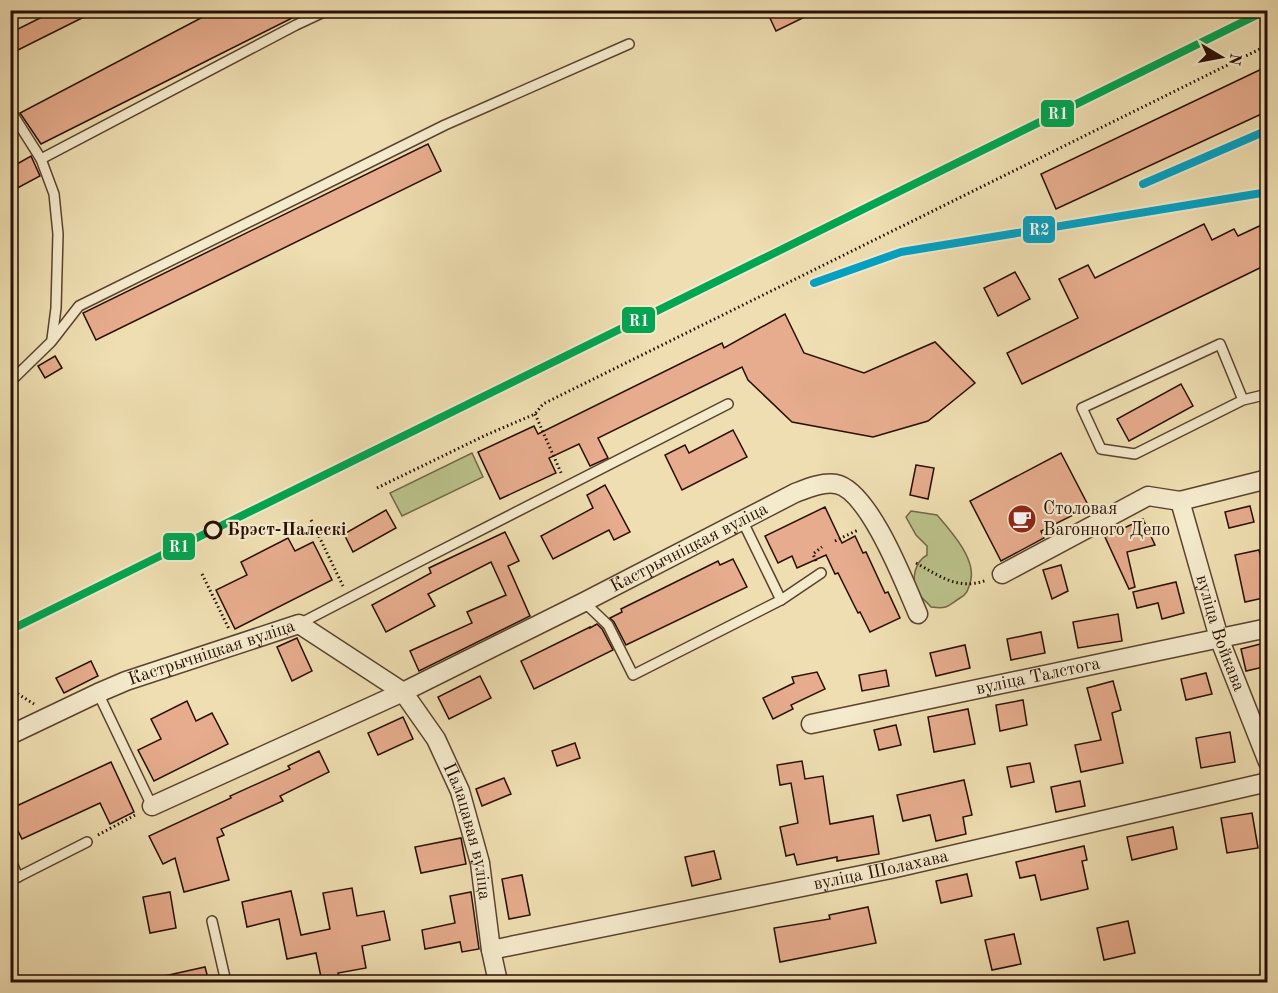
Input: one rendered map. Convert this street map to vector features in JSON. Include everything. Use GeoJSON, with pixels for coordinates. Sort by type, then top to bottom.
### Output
{"type":"FeatureCollection","features":[{"type":"Feature","properties":{"kind":"street"},"geometry":{"type":"LineString","coordinates":[[1002,574],[1148,496],[1180,501],[1268,479]]}},
{"type":"Feature","properties":{"kind":"street","name":"Кастрычніцкая вуліца"},"geometry":{"type":"LineString","coordinates":[[152,806],[403,692],[795,493],[821,484],[837,484],[850,491],[876,522],[918,614]]}},
{"type":"Feature","properties":{"kind":"street","name":"вуліца Войкава"},"geometry":{"type":"LineString","coordinates":[[1180,501],[1219,638],[1268,762]]}},
{"type":"Feature","properties":{"kind":"street","name":"Кастрычніцкая вуліца"},"geometry":{"type":"LineString","coordinates":[[10,735],[126,681],[299,624],[403,692]]}},
{"type":"Feature","properties":{"kind":"street","name":"вуліца Талстога"},"geometry":{"type":"LineString","coordinates":[[811,724],[1268,628]]}},
{"type":"Feature","properties":{"kind":"street","name":"Палацавая вуліца"},"geometry":{"type":"LineString","coordinates":[[403,692],[436,739],[460,791],[480,863],[491,950],[498,982]]}},
{"type":"Feature","properties":{"kind":"street","name":"вуліца Шолахава"},"geometry":{"type":"LineString","coordinates":[[491,950],[891,869],[1268,782]]}},
{"type":"Feature","properties":{"kind":"lane"},"geometry":{"type":"LineString","coordinates":[[41,159],[327,10]]}},
{"type":"Feature","properties":{"kind":"lane"},"geometry":{"type":"LineString","coordinates":[[10,382],[51,342],[79,306],[445,125],[629,44]]}},
{"type":"Feature","properties":{"kind":"lane"},"geometry":{"type":"LineString","coordinates":[[10,110],[41,159],[54,194],[58,234],[56,308],[51,342]]}},
{"type":"Feature","properties":{"kind":"lane"},"geometry":{"type":"LineString","coordinates":[[1243,400],[1220,344],[1082,408],[1101,449],[1135,454],[1243,400],[1268,394]]}},
{"type":"Feature","properties":{"kind":"lane"},"geometry":{"type":"LineString","coordinates":[[299,624],[728,404]]}},
{"type":"Feature","properties":{"kind":"lane"},"geometry":{"type":"LineString","coordinates":[[742,520],[781,600]]}},
{"type":"Feature","properties":{"kind":"lane"},"geometry":{"type":"LineString","coordinates":[[584,602],[608,625],[633,675],[781,600],[821,573]]}},
{"type":"Feature","properties":{"kind":"lane"},"geometry":{"type":"LineString","coordinates":[[98,693],[152,806]]}},
{"type":"Feature","properties":{"kind":"lane"},"geometry":{"type":"LineString","coordinates":[[10,859],[14,879],[87,842]]}},
{"type":"Feature","properties":{"kind":"lane"},"geometry":{"type":"LineString","coordinates":[[212,921],[226,982]]}},
{"type":"Feature","properties":{"kind":"path"},"geometry":{"type":"LineString","coordinates":[[10,20],[29,10]]}},
{"type":"Feature","properties":{"kind":"path"},"geometry":{"type":"LineString","coordinates":[[377,488],[535,414],[543,404],[1268,45]]}},
{"type":"Feature","properties":{"kind":"path"},"geometry":{"type":"LineString","coordinates":[[535,414],[567,486]]}},
{"type":"Feature","properties":{"kind":"path"},"geometry":{"type":"LineString","coordinates":[[311,520],[349,597]]}},
{"type":"Feature","properties":{"kind":"path"},"geometry":{"type":"LineString","coordinates":[[835,541],[876,522]]}},
{"type":"Feature","properties":{"kind":"path"},"geometry":{"type":"LineString","coordinates":[[890,550],[955,583],[983,582],[1002,574]]}},
{"type":"Feature","properties":{"kind":"path"},"geometry":{"type":"LineString","coordinates":[[202,574],[237,644]]}},
{"type":"Feature","properties":{"kind":"path"},"geometry":{"type":"LineString","coordinates":[[10,689],[52,715]]}},
{"type":"Feature","properties":{"kind":"path"},"geometry":{"type":"LineString","coordinates":[[87,842],[152,806]]}},
{"type":"Feature","properties":{"kind":"green space"},"geometry":{"type":"Polygon","coordinates":[[[472,453],[483,477],[402,516],[390,493],[472,453]]]}},
{"type":"Feature","properties":{"kind":"green space"},"geometry":{"type":"Polygon","coordinates":[[[911,511],[937,515],[967,556],[971,574],[968,590],[947,607],[931,607],[915,586],[915,571],[927,555],[927,546],[916,535],[906,517],[911,511]]]}},
{"type":"Feature","properties":{"kind":"building"},"geometry":{"type":"Polygon","coordinates":[[[56,10],[98,10],[10,54],[10,33],[56,10]]]}},
{"type":"Feature","properties":{"kind":"building"},"geometry":{"type":"Polygon","coordinates":[[[216,10],[308,10],[41,144],[20,113],[216,10]]]}},
{"type":"Feature","properties":{"kind":"building"},"geometry":{"type":"Polygon","coordinates":[[[780,10],[819,10],[776,31],[769,16],[780,10]]]}},
{"type":"Feature","properties":{"kind":"building"},"geometry":{"type":"Polygon","coordinates":[[[1268,66],[1268,111],[1056,209],[1041,174],[1268,66]]]}},
{"type":"Feature","properties":{"kind":"building"},"geometry":{"type":"Polygon","coordinates":[[[428,144],[441,171],[96,340],[83,313],[428,144]]]}},
{"type":"Feature","properties":{"kind":"building"},"geometry":{"type":"Polygon","coordinates":[[[31,156],[40,176],[10,192],[10,168],[31,156]]]}},
{"type":"Feature","properties":{"kind":"building"},"geometry":{"type":"Polygon","coordinates":[[[1268,222],[1268,264],[1022,384],[1007,353],[1078,318],[1059,279],[1088,265],[1095,278],[1204,224],[1212,240],[1234,229],[1238,236],[1268,222]]]}},
{"type":"Feature","properties":{"kind":"building"},"geometry":{"type":"Polygon","coordinates":[[[1015,272],[1030,299],[998,316],[984,288],[1015,272]]]}},
{"type":"Feature","properties":{"kind":"building"},"geometry":{"type":"Polygon","coordinates":[[[785,314],[804,353],[864,373],[935,342],[975,383],[928,421],[873,437],[792,422],[748,380],[742,367],[598,438],[608,458],[590,466],[579,444],[549,458],[556,473],[500,499],[478,452],[534,426],[538,434],[722,343],[724,348],[785,314]]]}},
{"type":"Feature","properties":{"kind":"building"},"geometry":{"type":"Polygon","coordinates":[[[55,356],[62,368],[45,378],[38,366],[55,356]]]}},
{"type":"Feature","properties":{"kind":"building"},"geometry":{"type":"Polygon","coordinates":[[[1181,384],[1193,406],[1129,441],[1117,419],[1181,384]]]}},
{"type":"Feature","properties":{"kind":"building"},"geometry":{"type":"Polygon","coordinates":[[[733,430],[747,457],[682,490],[665,455],[685,445],[689,453],[733,430]]]}},
{"type":"Feature","properties":{"kind":"building","name":"Столовая Вагонного Депо"},"geometry":{"type":"Polygon","coordinates":[[[1061,453],[1089,507],[1041,531],[1044,538],[1001,561],[970,501],[1061,453]]]}},
{"type":"Feature","properties":{"kind":"building"},"geometry":{"type":"Polygon","coordinates":[[[916,465],[934,468],[928,499],[910,495],[916,465]]]}},
{"type":"Feature","properties":{"kind":"building"},"geometry":{"type":"Polygon","coordinates":[[[605,485],[630,532],[614,540],[609,530],[553,559],[541,536],[593,508],[587,495],[605,485]]]}},
{"type":"Feature","properties":{"kind":"building"},"geometry":{"type":"Polygon","coordinates":[[[1250,506],[1254,522],[1229,528],[1225,512],[1250,506]]]}},
{"type":"Feature","properties":{"kind":"building"},"geometry":{"type":"Polygon","coordinates":[[[825,507],[842,543],[855,536],[863,553],[866,552],[885,593],[888,592],[900,618],[870,632],[826,555],[797,568],[792,556],[778,563],[765,536],[825,507]]]}},
{"type":"Feature","properties":{"kind":"building"},"geometry":{"type":"Polygon","coordinates":[[[386,510],[396,528],[353,552],[344,534],[386,510]]]}},
{"type":"Feature","properties":{"kind":"building"},"geometry":{"type":"Polygon","coordinates":[[[1143,519],[1155,545],[1127,552],[1135,587],[1129,589],[1105,537],[1143,519]]]}},
{"type":"Feature","properties":{"kind":"building"},"geometry":{"type":"Polygon","coordinates":[[[505,532],[519,561],[508,566],[530,616],[419,671],[410,651],[472,623],[467,612],[506,595],[491,562],[428,594],[435,606],[386,632],[372,605],[431,573],[429,568],[505,532]]]}},
{"type":"Feature","properties":{"kind":"building","name":"Брэст-Палескі"},"geometry":{"type":"Polygon","coordinates":[[[288,538],[295,551],[313,542],[332,580],[235,629],[216,590],[247,575],[241,562],[288,538]]]}},
{"type":"Feature","properties":{"kind":"building"},"geometry":{"type":"Polygon","coordinates":[[[1259,550],[1268,597],[1245,602],[1235,555],[1259,550]]]}},
{"type":"Feature","properties":{"kind":"building"},"geometry":{"type":"Polygon","coordinates":[[[733,559],[747,587],[626,645],[610,618],[622,612],[621,609],[718,561],[720,565],[733,559]]]}},
{"type":"Feature","properties":{"kind":"building"},"geometry":{"type":"Polygon","coordinates":[[[1061,565],[1068,591],[1052,599],[1043,570],[1061,565]]]}},
{"type":"Feature","properties":{"kind":"building"},"geometry":{"type":"Polygon","coordinates":[[[1176,582],[1184,613],[1162,619],[1158,603],[1137,608],[1133,592],[1176,582]]]}},
{"type":"Feature","properties":{"kind":"building"},"geometry":{"type":"Polygon","coordinates":[[[1118,614],[1122,641],[1078,648],[1073,622],[1118,614]]]}},
{"type":"Feature","properties":{"kind":"building"},"geometry":{"type":"Polygon","coordinates":[[[597,624],[613,650],[534,689],[521,661],[597,624]]]}},
{"type":"Feature","properties":{"kind":"building"},"geometry":{"type":"Polygon","coordinates":[[[1041,632],[1045,653],[1011,660],[1007,639],[1041,632]]]}},
{"type":"Feature","properties":{"kind":"building"},"geometry":{"type":"Polygon","coordinates":[[[297,638],[312,671],[292,681],[277,647],[297,638]]]}},
{"type":"Feature","properties":{"kind":"building"},"geometry":{"type":"Polygon","coordinates":[[[1268,642],[1268,666],[1246,671],[1241,649],[1268,642]]]}},
{"type":"Feature","properties":{"kind":"building"},"geometry":{"type":"Polygon","coordinates":[[[965,645],[970,668],[936,676],[930,653],[965,645]]]}},
{"type":"Feature","properties":{"kind":"building"},"geometry":{"type":"Polygon","coordinates":[[[91,661],[98,676],[64,693],[56,678],[91,661]]]}},
{"type":"Feature","properties":{"kind":"building"},"geometry":{"type":"Polygon","coordinates":[[[886,670],[889,686],[862,691],[859,675],[886,670]]]}},
{"type":"Feature","properties":{"kind":"building"},"geometry":{"type":"Polygon","coordinates":[[[817,672],[825,689],[791,705],[793,709],[773,719],[763,698],[794,683],[792,677],[817,672]]]}},
{"type":"Feature","properties":{"kind":"building"},"geometry":{"type":"Polygon","coordinates":[[[1206,673],[1212,694],[1186,700],[1181,679],[1206,673]]]}},
{"type":"Feature","properties":{"kind":"building"},"geometry":{"type":"Polygon","coordinates":[[[480,676],[491,698],[449,719],[438,697],[480,676]]]}},
{"type":"Feature","properties":{"kind":"building"},"geometry":{"type":"Polygon","coordinates":[[[1113,681],[1121,710],[1112,713],[1123,763],[1081,772],[1075,745],[1101,740],[1087,688],[1113,681]]]}},
{"type":"Feature","properties":{"kind":"building"},"geometry":{"type":"Polygon","coordinates":[[[1023,700],[1027,725],[1000,731],[996,705],[1023,700]]]}},
{"type":"Feature","properties":{"kind":"building"},"geometry":{"type":"Polygon","coordinates":[[[187,701],[196,721],[212,713],[228,744],[154,781],[138,750],[161,739],[151,719],[187,701]]]}},
{"type":"Feature","properties":{"kind":"building"},"geometry":{"type":"Polygon","coordinates":[[[968,709],[975,744],[934,752],[928,717],[968,709]]]}},
{"type":"Feature","properties":{"kind":"building"},"geometry":{"type":"Polygon","coordinates":[[[403,717],[413,739],[378,755],[368,733],[403,717]]]}},
{"type":"Feature","properties":{"kind":"building"},"geometry":{"type":"Polygon","coordinates":[[[896,725],[901,745],[879,750],[874,730],[896,725]]]}},
{"type":"Feature","properties":{"kind":"building"},"geometry":{"type":"Polygon","coordinates":[[[1230,732],[1235,762],[1201,768],[1196,738],[1230,732]]]}},
{"type":"Feature","properties":{"kind":"building"},"geometry":{"type":"Polygon","coordinates":[[[575,743],[580,758],[557,766],[552,751],[575,743]]]}},
{"type":"Feature","properties":{"kind":"building"},"geometry":{"type":"Polygon","coordinates":[[[319,751],[329,772],[280,796],[283,801],[221,829],[224,835],[217,838],[229,880],[184,892],[175,858],[163,864],[149,836],[290,769],[288,766],[319,751]]]}},
{"type":"Feature","properties":{"kind":"building"},"geometry":{"type":"Polygon","coordinates":[[[802,761],[805,779],[823,776],[830,824],[873,816],[879,854],[837,861],[837,857],[797,865],[794,854],[786,856],[780,827],[798,823],[791,783],[780,785],[777,765],[802,761]]]}},
{"type":"Feature","properties":{"kind":"building"},"geometry":{"type":"Polygon","coordinates":[[[111,762],[134,812],[110,824],[100,803],[22,839],[10,815],[10,809],[111,762]]]}},
{"type":"Feature","properties":{"kind":"building"},"geometry":{"type":"Polygon","coordinates":[[[1030,763],[1034,782],[1011,787],[1007,767],[1030,763]]]}},
{"type":"Feature","properties":{"kind":"building"},"geometry":{"type":"Polygon","coordinates":[[[504,778],[511,794],[482,806],[476,789],[504,778]]]}},
{"type":"Feature","properties":{"kind":"building"},"geometry":{"type":"Polygon","coordinates":[[[964,780],[972,815],[963,817],[966,834],[936,841],[930,815],[903,821],[897,795],[964,780]]]}},
{"type":"Feature","properties":{"kind":"building"},"geometry":{"type":"Polygon","coordinates":[[[1080,781],[1085,806],[1056,812],[1051,787],[1080,781]]]}},
{"type":"Feature","properties":{"kind":"building"},"geometry":{"type":"Polygon","coordinates":[[[1252,813],[1258,848],[1227,853],[1221,818],[1252,813]]]}},
{"type":"Feature","properties":{"kind":"building"},"geometry":{"type":"Polygon","coordinates":[[[1173,827],[1177,849],[1132,860],[1127,837],[1173,827]]]}},
{"type":"Feature","properties":{"kind":"building"},"geometry":{"type":"Polygon","coordinates":[[[461,838],[466,864],[421,873],[415,847],[461,838]]]}},
{"type":"Feature","properties":{"kind":"building"},"geometry":{"type":"Polygon","coordinates":[[[1084,846],[1087,860],[1082,861],[1088,889],[1041,900],[1035,875],[1020,878],[1016,862],[1084,846]]]}},
{"type":"Feature","properties":{"kind":"building"},"geometry":{"type":"Polygon","coordinates":[[[714,851],[721,879],[692,886],[685,857],[714,851]]]}},
{"type":"Feature","properties":{"kind":"building"},"geometry":{"type":"Polygon","coordinates":[[[967,874],[972,896],[941,903],[936,881],[967,874]]]}},
{"type":"Feature","properties":{"kind":"building"},"geometry":{"type":"Polygon","coordinates":[[[522,875],[530,915],[509,919],[502,879],[522,875]]]}},
{"type":"Feature","properties":{"kind":"building"},"geometry":{"type":"Polygon","coordinates":[[[352,888],[357,916],[384,911],[390,940],[362,946],[366,968],[338,973],[340,982],[322,982],[316,953],[287,959],[279,919],[247,927],[242,902],[291,891],[301,935],[330,929],[323,893],[352,888]]]}},
{"type":"Feature","properties":{"kind":"building"},"geometry":{"type":"Polygon","coordinates":[[[170,892],[176,928],[150,933],[143,897],[170,892]]]}},
{"type":"Feature","properties":{"kind":"building"},"geometry":{"type":"Polygon","coordinates":[[[471,892],[479,949],[462,952],[460,942],[425,949],[422,930],[455,923],[450,896],[471,892]]]}},
{"type":"Feature","properties":{"kind":"building"},"geometry":{"type":"Polygon","coordinates":[[[868,907],[876,943],[780,962],[774,928],[830,919],[829,915],[868,907]]]}},
{"type":"Feature","properties":{"kind":"building"},"geometry":{"type":"Polygon","coordinates":[[[1128,921],[1135,953],[1104,960],[1097,928],[1128,921]]]}},
{"type":"Feature","properties":{"kind":"building"},"geometry":{"type":"Polygon","coordinates":[[[1014,934],[1021,964],[992,970],[985,940],[1014,934]]]}},
{"type":"Feature","properties":{"kind":"building"},"geometry":{"type":"Polygon","coordinates":[[[205,967],[209,982],[165,982],[164,976],[205,967]]]}},
{"type":"Feature","properties":{"kind":"transit line","name":"R1"},"geometry":{"type":"LineString","coordinates":[[10,630],[1267,10]]}},
{"type":"Feature","properties":{"kind":"transit line","name":"R2"},"geometry":{"type":"LineString","coordinates":[[1143,184],[1268,130]]}},
{"type":"Feature","properties":{"kind":"transit line","name":"R2"},"geometry":{"type":"LineString","coordinates":[[814,283],[901,252],[1268,192]]}},
{"type":"Feature","properties":{"kind":"place","name":"Столовая Вагонного Депо"},"geometry":{"type":"Point","coordinates":[1022,519]}},
{"type":"Feature","properties":{"kind":"place","name":"Брэст-Палескі"},"geometry":{"type":"Point","coordinates":[213,530]}}]}
